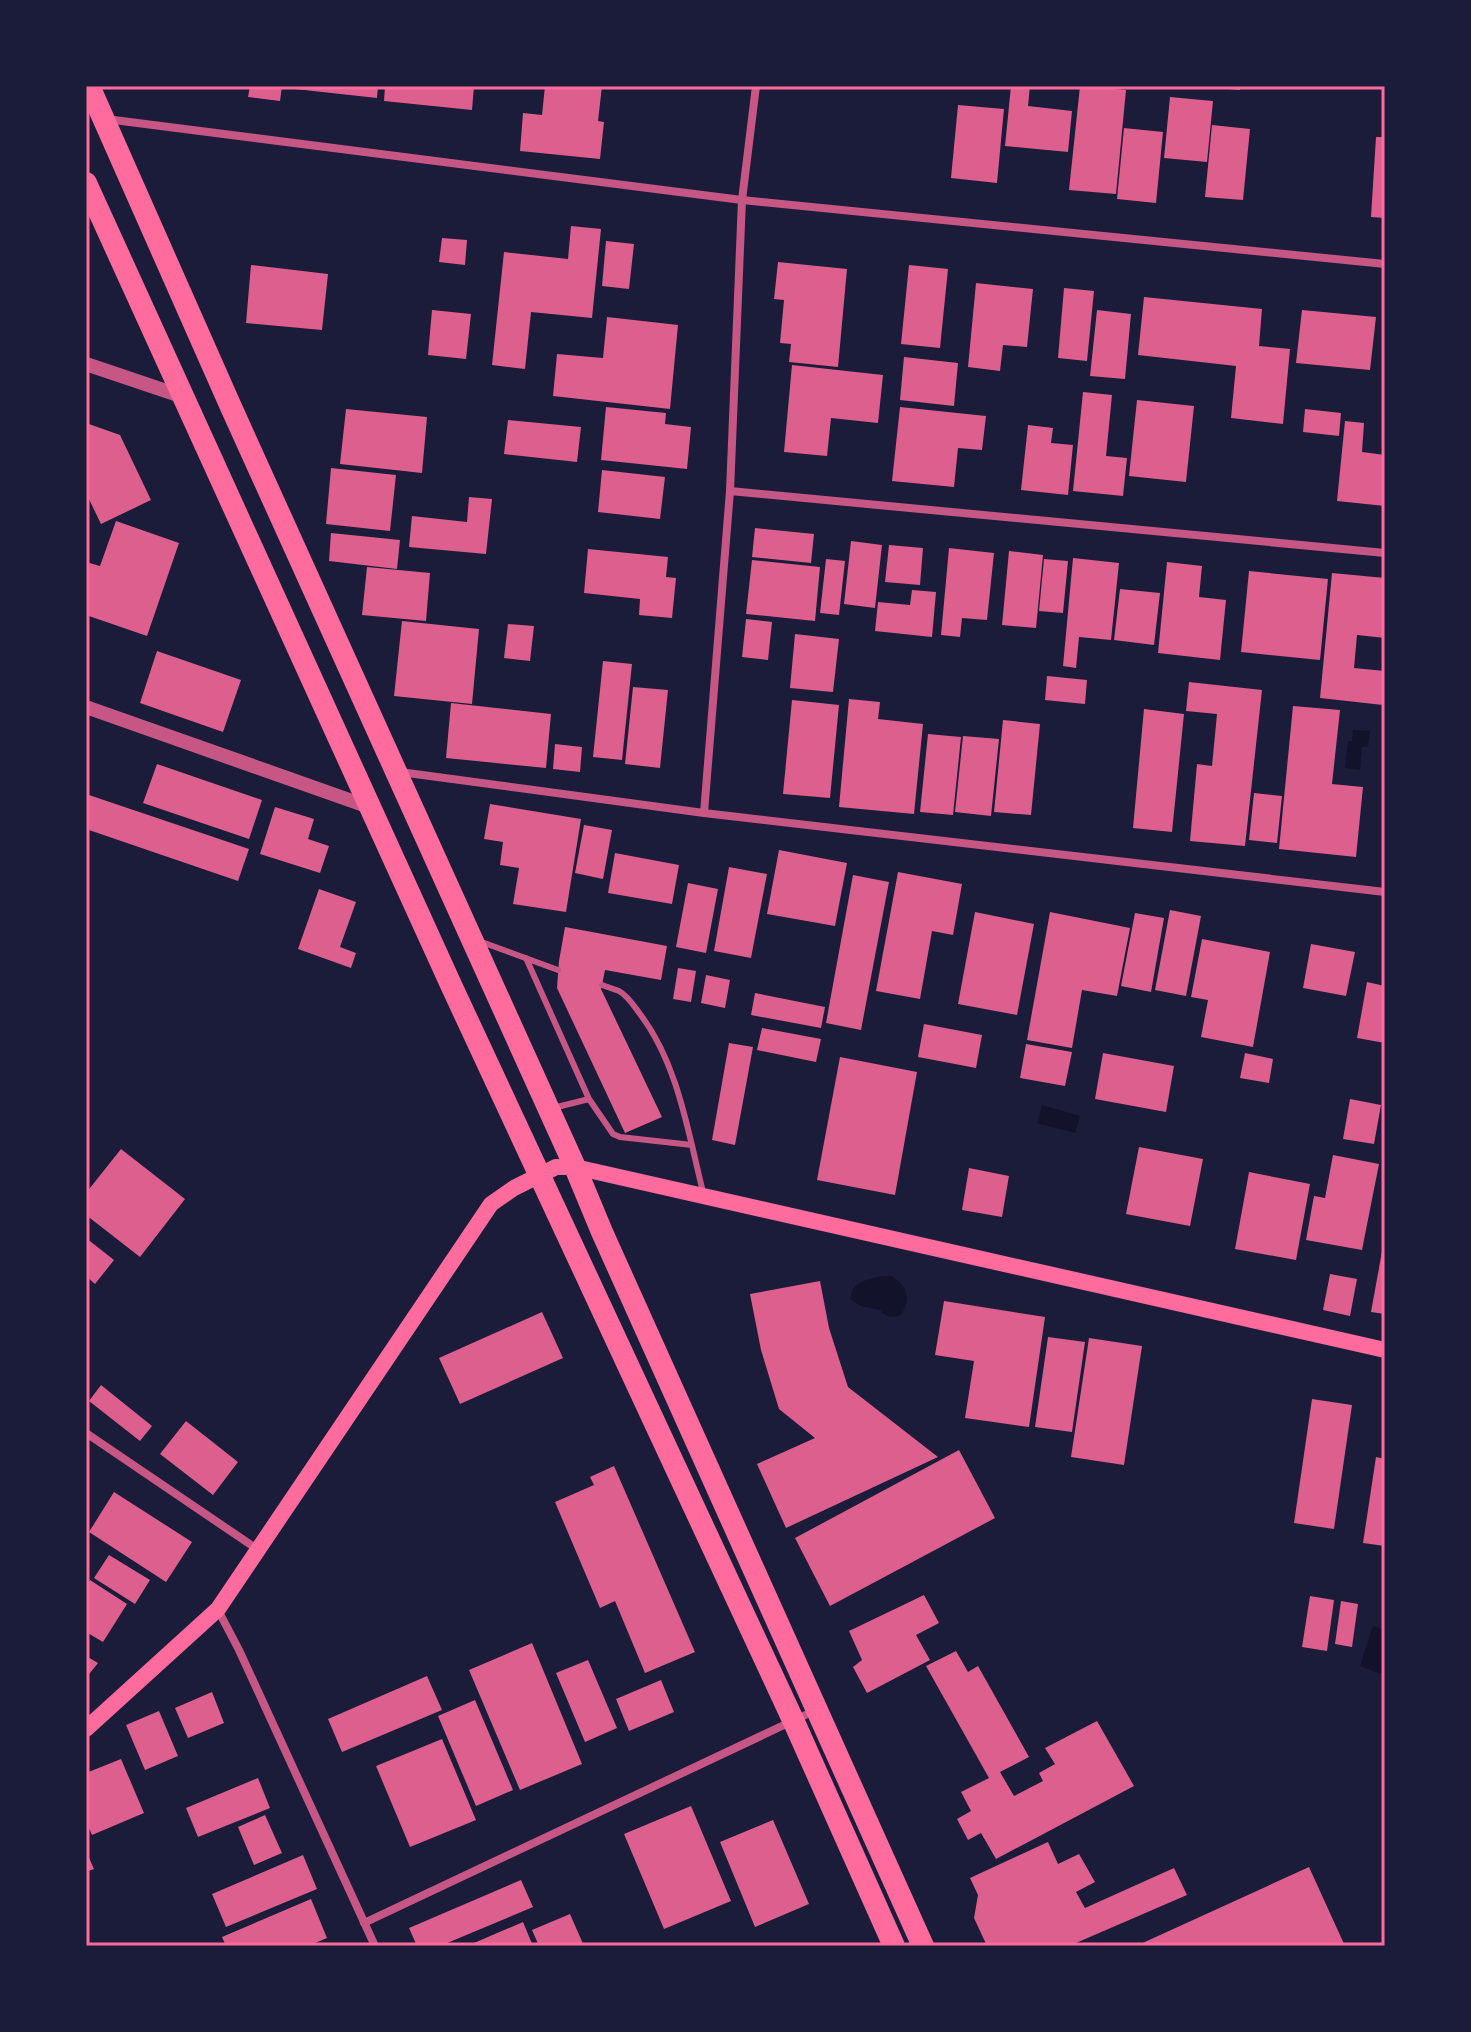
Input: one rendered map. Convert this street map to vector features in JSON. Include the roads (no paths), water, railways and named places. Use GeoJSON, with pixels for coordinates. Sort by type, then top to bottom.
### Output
{"type":"FeatureCollection","features":[{"type":"Feature","properties":{"kind":"highway"},"geometry":{"type":"LineString","coordinates":[[89,86],[549,1109],[557,1170],[794,1722],[894,1946]]}},
{"type":"Feature","properties":{"kind":"highway"},"geometry":{"type":"LineString","coordinates":[[86,183],[452,987],[557,1170],[602,1232],[923,1946]]}},
{"type":"Feature","properties":{"kind":"main road"},"geometry":{"type":"LineString","coordinates":[[86,1729],[218,1609],[491,1204],[514,1188],[557,1170],[704,1196],[1385,1350]]}},
{"type":"Feature","properties":{"kind":"street"},"geometry":{"type":"LineString","coordinates":[[704,813],[730,491],[742,200],[756,86]]}},
{"type":"Feature","properties":{"kind":"street"},"geometry":{"type":"LineString","coordinates":[[103,118],[742,200],[1385,264]]}},
{"type":"Feature","properties":{"kind":"street"},"geometry":{"type":"LineString","coordinates":[[86,364],[184,397]]}},
{"type":"Feature","properties":{"kind":"street"},"geometry":{"type":"LineString","coordinates":[[730,491],[1385,553]]}},
{"type":"Feature","properties":{"kind":"street"},"geometry":{"type":"LineString","coordinates":[[86,707],[372,808]]}},
{"type":"Feature","properties":{"kind":"street"},"geometry":{"type":"LineString","coordinates":[[396,771],[704,813],[1385,892]]}},
{"type":"Feature","properties":{"kind":"street"},"geometry":{"type":"LineString","coordinates":[[86,1433],[257,1549]]}},
{"type":"Feature","properties":{"kind":"street"},"geometry":{"type":"LineString","coordinates":[[218,1609],[375,1946]]}},
{"type":"Feature","properties":{"kind":"street"},"geometry":{"type":"LineString","coordinates":[[364,1923],[816,1710]]}},
{"type":"Feature","properties":{"kind":"lane"},"geometry":{"type":"LineString","coordinates":[[471,938],[558,970]]}},
{"type":"Feature","properties":{"kind":"lane"},"geometry":{"type":"LineString","coordinates":[[526,958],[589,1099],[613,1134],[692,1145]]}},
{"type":"Feature","properties":{"kind":"lane"},"geometry":{"type":"LineString","coordinates":[[602,985],[630,1000],[660,1047],[675,1081],[704,1196]]}},
{"type":"Feature","properties":{"kind":"lane"},"geometry":{"type":"LineString","coordinates":[[549,1109],[589,1099]]}}]}
